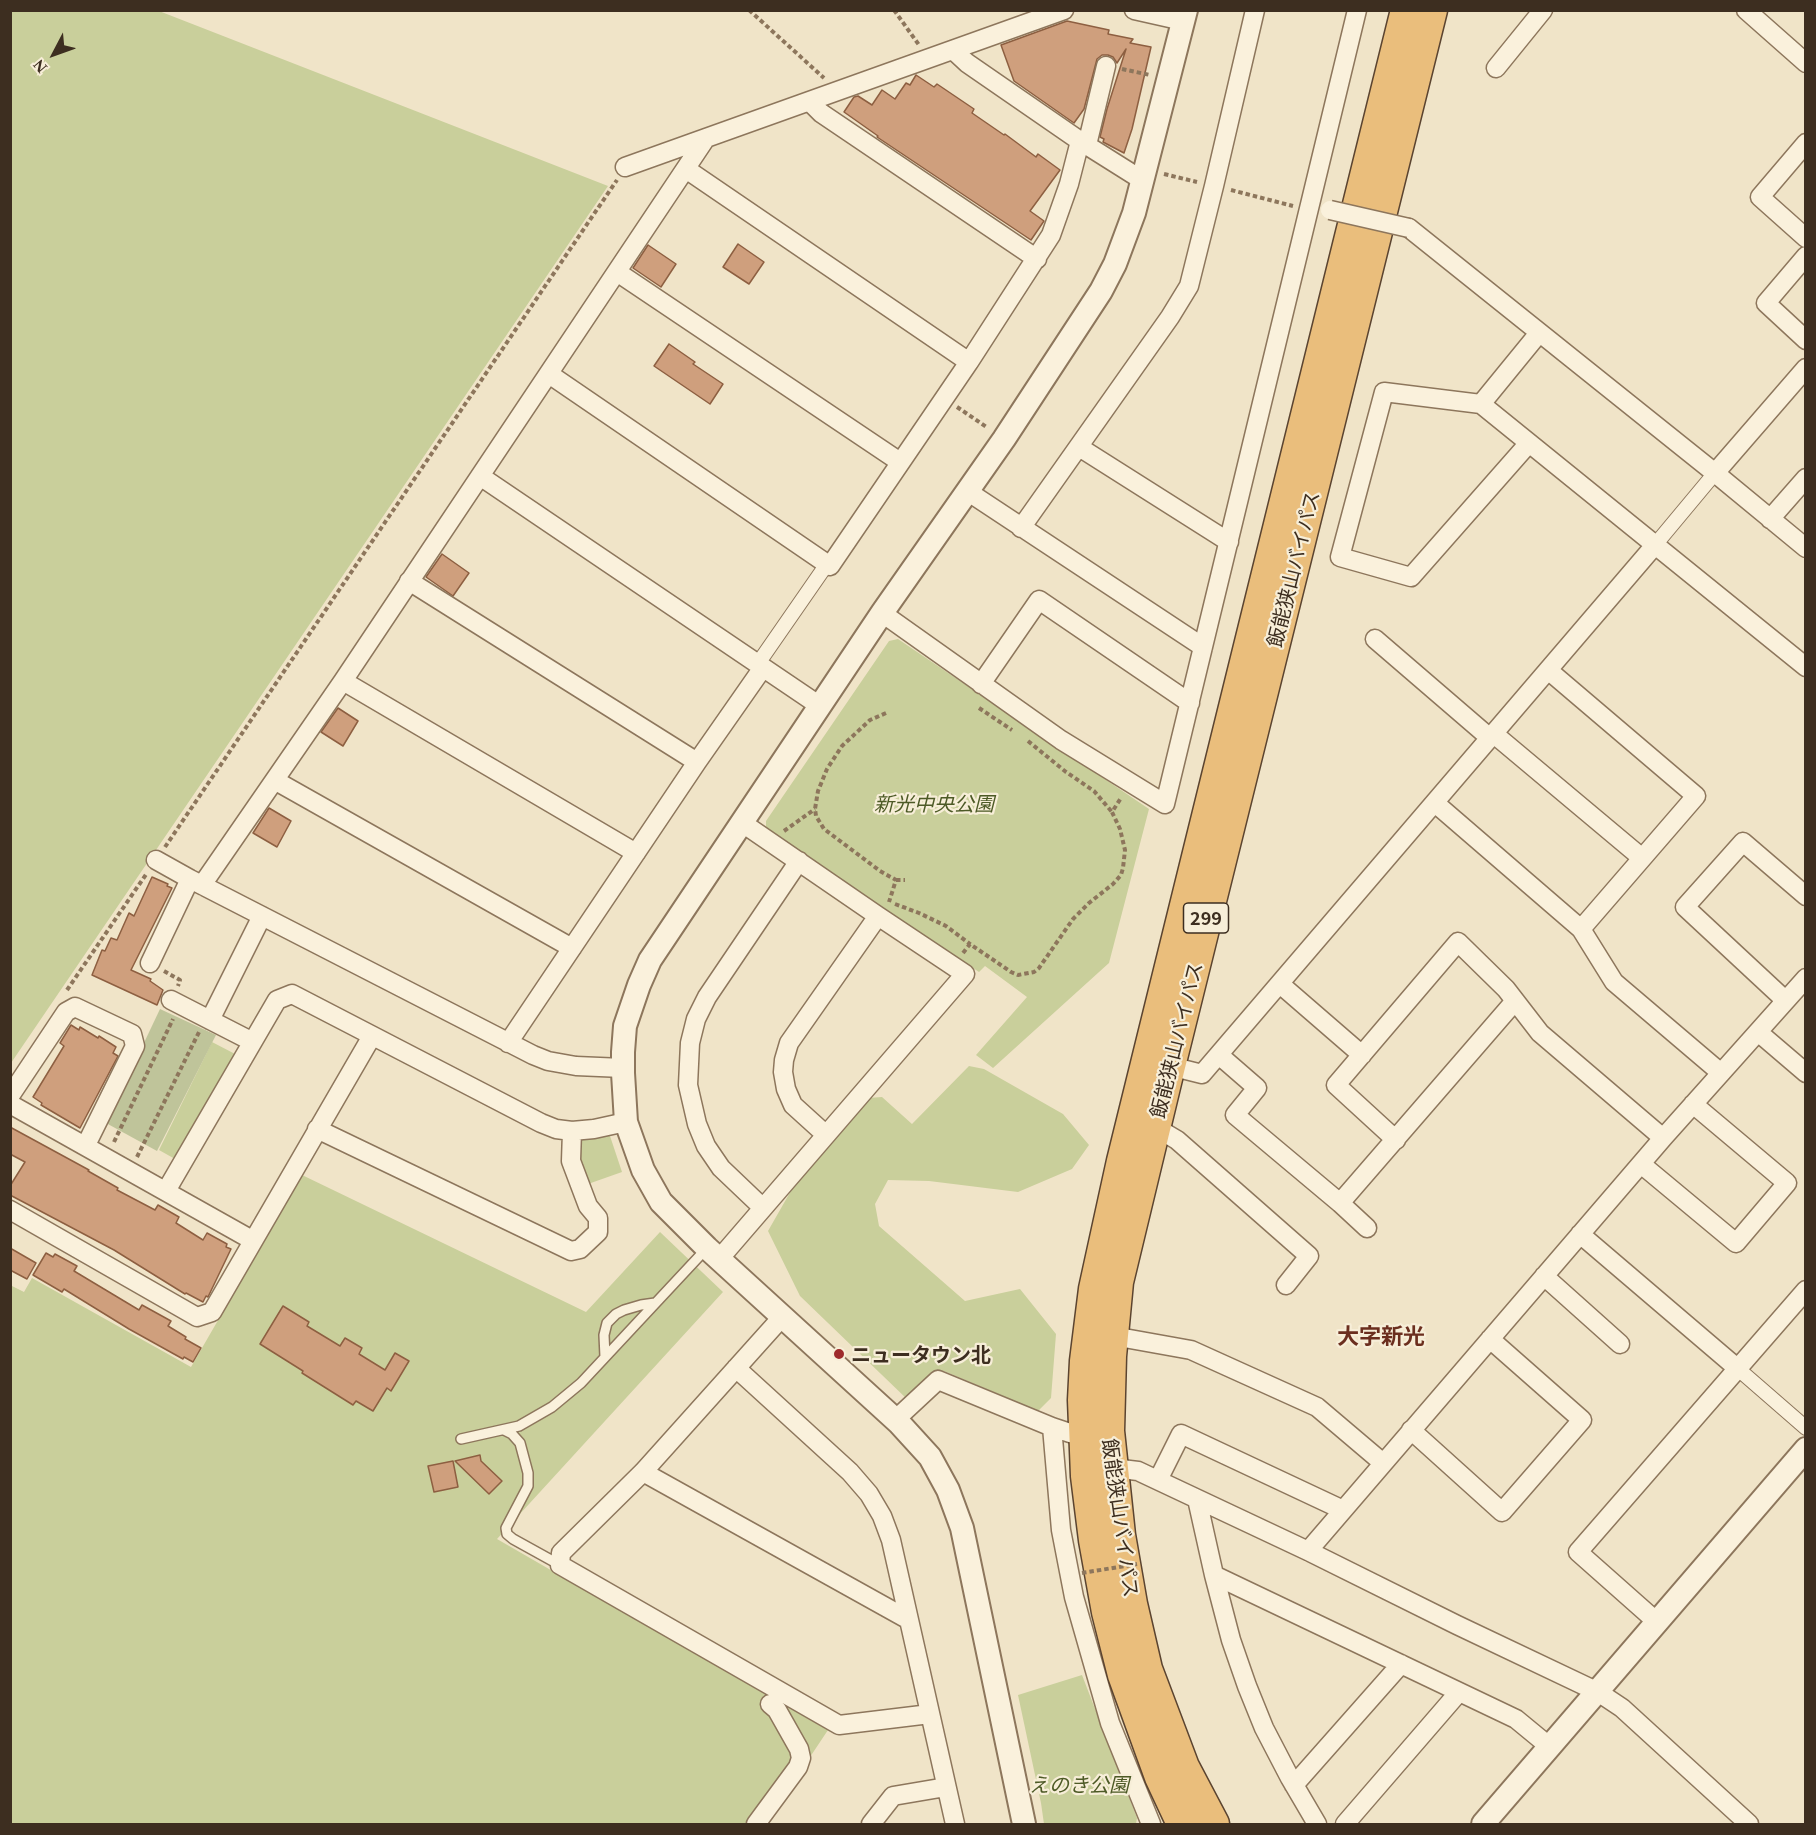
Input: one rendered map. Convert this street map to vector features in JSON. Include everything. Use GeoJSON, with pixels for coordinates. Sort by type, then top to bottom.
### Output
{"type":"FeatureCollection","features":[{"type":"Feature","properties":{"kind":"highway","name":"飯能狭山バイパス"},"geometry":{"type":"LineString","coordinates":[[1182,1824],[1160,1777],[1123,1675],[1107,1612],[1094,1540],[1086,1476],[1083,1400],[1085,1361],[1094,1289],[1122,1161],[1406,10]]}},
{"type":"Feature","properties":{"kind":"highway","name":"飯能狭山バイパス"},"geometry":{"type":"LineString","coordinates":[[1214,1824],[1184,1767],[1147,1669],[1132,1604],[1120,1535],[1109,1431],[1113,1336],[1119,1282],[1170,1066],[1432,10]]}},
{"type":"Feature","properties":{"kind":"street"},"geometry":{"type":"LineString","coordinates":[[626,167],[1064,10]]}},
{"type":"Feature","properties":{"kind":"street"},"geometry":{"type":"LineString","coordinates":[[1024,1824],[962,1528],[948,1490],[930,1457],[895,1420],[713,1253],[661,1202],[643,1170],[626,1122],[623,1068],[625,1026],[650,960],[882,613],[1004,439],[1101,291],[1126,238],[1184,16],[1134,10]]}},
{"type":"Feature","properties":{"kind":"street"},"geometry":{"type":"LineString","coordinates":[[1021,528],[1190,286],[1255,10]]}},
{"type":"Feature","properties":{"kind":"street"},"geometry":{"type":"LineString","coordinates":[[882,613],[1061,740],[1166,804],[1357,10]]}},
{"type":"Feature","properties":{"kind":"street"},"geometry":{"type":"LineString","coordinates":[[1496,69],[1543,10]]}},
{"type":"Feature","properties":{"kind":"street"},"geometry":{"type":"LineString","coordinates":[[1746,10],[1806,63]]}},
{"type":"Feature","properties":{"kind":"street"},"geometry":{"type":"LineString","coordinates":[[953,50],[967,63],[1142,180]]}},
{"type":"Feature","properties":{"kind":"street"},"geometry":{"type":"LineString","coordinates":[[549,374],[830,566],[1037,260],[1051,234],[1084,143],[1106,66]]}},
{"type":"Feature","properties":{"kind":"street"},"geometry":{"type":"LineString","coordinates":[[810,102],[821,113],[1037,260]]}},
{"type":"Feature","properties":{"kind":"street"},"geometry":{"type":"LineString","coordinates":[[150,963],[196,882],[276,781],[706,138]]}},
{"type":"Feature","properties":{"kind":"street"},"geometry":{"type":"LineString","coordinates":[[1806,143],[1760,197],[1806,238]]}},
{"type":"Feature","properties":{"kind":"street"},"geometry":{"type":"LineString","coordinates":[[686,169],[969,362]]}},
{"type":"Feature","properties":{"kind":"street"},"geometry":{"type":"LineString","coordinates":[[1309,210],[1330,210],[1408,228],[1806,548]]}},
{"type":"Feature","properties":{"kind":"street"},"geometry":{"type":"LineString","coordinates":[[1806,256],[1766,303],[1806,340]]}},
{"type":"Feature","properties":{"kind":"street"},"geometry":{"type":"LineString","coordinates":[[617,272],[900,462]]}},
{"type":"Feature","properties":{"kind":"street"},"geometry":{"type":"LineString","coordinates":[[1480,404],[1539,333]]}},
{"type":"Feature","properties":{"kind":"street"},"geometry":{"type":"LineString","coordinates":[[1170,1066],[1202,1074],[1806,368]]}},
{"type":"Feature","properties":{"kind":"street"},"geometry":{"type":"LineString","coordinates":[[1529,443],[1411,577],[1340,557],[1384,392],[1480,404],[1529,443],[1806,667]]}},
{"type":"Feature","properties":{"kind":"street"},"geometry":{"type":"LineString","coordinates":[[1079,447],[1228,542]]}},
{"type":"Feature","properties":{"kind":"street"},"geometry":{"type":"LineString","coordinates":[[480,476],[820,706]]}},
{"type":"Feature","properties":{"kind":"street"},"geometry":{"type":"LineString","coordinates":[[1770,519],[1806,478]]}},
{"type":"Feature","properties":{"kind":"street"},"geometry":{"type":"LineString","coordinates":[[967,491],[1203,647]]}},
{"type":"Feature","properties":{"kind":"street"},"geometry":{"type":"LineString","coordinates":[[508,1042],[827,564]]}},
{"type":"Feature","properties":{"kind":"street"},"geometry":{"type":"LineString","coordinates":[[409,581],[697,762]]}},
{"type":"Feature","properties":{"kind":"street"},"geometry":{"type":"LineString","coordinates":[[981,684],[1039,600],[1190,703]]}},
{"type":"Feature","properties":{"kind":"street"},"geometry":{"type":"LineString","coordinates":[[1375,639],[1642,858]]}},
{"type":"Feature","properties":{"kind":"street"},"geometry":{"type":"LineString","coordinates":[[1548,670],[1696,796],[1581,929]]}},
{"type":"Feature","properties":{"kind":"street"},"geometry":{"type":"LineString","coordinates":[[343,681],[636,853]]}},
{"type":"Feature","properties":{"kind":"street"},"geometry":{"type":"LineString","coordinates":[[276,781],[572,948]]}},
{"type":"Feature","properties":{"kind":"street"},"geometry":{"type":"LineString","coordinates":[[1435,802],[1581,929],[1614,981],[1721,1073]]}},
{"type":"Feature","properties":{"kind":"street"},"geometry":{"type":"LineString","coordinates":[[713,1253],[763,1208],[965,974],[883,909],[799,861],[741,822]]}},
{"type":"Feature","properties":{"kind":"street"},"geometry":{"type":"LineString","coordinates":[[1785,1000],[1685,907],[1743,843],[1806,896]]}},
{"type":"Feature","properties":{"kind":"street"},"geometry":{"type":"LineString","coordinates":[[156,860],[533,1056],[561,1064],[623,1068]]}},
{"type":"Feature","properties":{"kind":"street"},"geometry":{"type":"LineString","coordinates":[[763,1208],[721,1168],[706,1146],[691,1104],[688,1085],[690,1043],[696,1019],[707,998],[799,861]]}},
{"type":"Feature","properties":{"kind":"street"},"geometry":{"type":"LineString","coordinates":[[825,1134],[793,1105],[786,1089],[783,1072],[784,1060],[789,1043],[883,909]]}},
{"type":"Feature","properties":{"kind":"street"},"geometry":{"type":"LineString","coordinates":[[210,1020],[262,916]]}},
{"type":"Feature","properties":{"kind":"street"},"geometry":{"type":"LineString","coordinates":[[1396,1140],[1336,1085],[1458,942],[1515,1001],[1540,1033],[1662,1138]]}},
{"type":"Feature","properties":{"kind":"street"},"geometry":{"type":"LineString","coordinates":[[1308,1551],[1662,1138],[1806,978]]}},
{"type":"Feature","properties":{"kind":"street"},"geometry":{"type":"LineString","coordinates":[[1280,984],[1362,1055]]}},
{"type":"Feature","properties":{"kind":"street"},"geometry":{"type":"LineString","coordinates":[[166,1191],[251,1041],[277,1000],[292,994],[541,1123],[572,1131],[626,1122]]}},
{"type":"Feature","properties":{"kind":"street"},"geometry":{"type":"LineString","coordinates":[[171,1000],[251,1041]]}},
{"type":"Feature","properties":{"kind":"street"},"geometry":{"type":"LineString","coordinates":[[1340,1203],[1515,1001]]}},
{"type":"Feature","properties":{"kind":"street"},"geometry":{"type":"LineString","coordinates":[[10,1096],[66,1012],[75,1007],[132,1034],[135,1046],[86,1145]]}},
{"type":"Feature","properties":{"kind":"street"},"geometry":{"type":"LineString","coordinates":[[1758,1032],[1806,1073]]}},
{"type":"Feature","properties":{"kind":"street"},"geometry":{"type":"LineString","coordinates":[[10,1210],[197,1317],[212,1312],[372,1036]]}},
{"type":"Feature","properties":{"kind":"street"},"geometry":{"type":"LineString","coordinates":[[1219,1055],[1257,1088],[1234,1115],[1367,1228]]}},
{"type":"Feature","properties":{"kind":"street"},"geometry":{"type":"LineString","coordinates":[[10,1104],[252,1240]]}},
{"type":"Feature","properties":{"kind":"street"},"geometry":{"type":"LineString","coordinates":[[1641,1164],[1736,1243],[1787,1183],[1693,1104]]}},
{"type":"Feature","properties":{"kind":"street"},"geometry":{"type":"LineString","coordinates":[[1155,1127],[1177,1140],[1309,1256],[1286,1286]]}},
{"type":"Feature","properties":{"kind":"street"},"geometry":{"type":"LineString","coordinates":[[317,1129],[571,1251],[580,1249],[598,1232],[598,1218],[588,1206],[571,1161],[572,1131]]}},
{"type":"Feature","properties":{"kind":"street"},"geometry":{"type":"LineString","coordinates":[[1580,1234],[1806,1428]]}},
{"type":"Feature","properties":{"kind":"street"},"geometry":{"type":"LineString","coordinates":[[1544,1276],[1620,1344]]}},
{"type":"Feature","properties":{"kind":"street"},"geometry":{"type":"LineString","coordinates":[[1658,1622],[1578,1552],[1806,1290]]}},
{"type":"Feature","properties":{"kind":"street"},"geometry":{"type":"LineString","coordinates":[[783,1316],[643,1472],[561,1553],[560,1565],[839,1725],[930,1714]]}},
{"type":"Feature","properties":{"kind":"street"},"geometry":{"type":"LineString","coordinates":[[1113,1336],[1191,1350],[1317,1407],[1383,1463]]}},
{"type":"Feature","properties":{"kind":"street"},"geometry":{"type":"LineString","coordinates":[[1412,1430],[1502,1512],[1582,1420],[1490,1339]]}},
{"type":"Feature","properties":{"kind":"street"},"geometry":{"type":"LineString","coordinates":[[736,1368],[850,1472],[869,1494],[882,1516],[891,1540],[956,1824]]}},
{"type":"Feature","properties":{"kind":"street"},"geometry":{"type":"LineString","coordinates":[[895,1420],[938,1380],[1052,1427],[1085,1435]]}},
{"type":"Feature","properties":{"kind":"street"},"geometry":{"type":"LineString","coordinates":[[1052,1427],[1061,1530],[1074,1597],[1110,1723],[1151,1824]]}},
{"type":"Feature","properties":{"kind":"street"},"geometry":{"type":"LineString","coordinates":[[1158,1480],[1180,1434],[1343,1510]]}},
{"type":"Feature","properties":{"kind":"street"},"geometry":{"type":"LineString","coordinates":[[1484,1824],[1806,1449]]}},
{"type":"Feature","properties":{"kind":"street"},"geometry":{"type":"LineString","coordinates":[[1113,1468],[1138,1471],[1158,1480],[1598,1692],[1622,1708],[1749,1824]]}},
{"type":"Feature","properties":{"kind":"street"},"geometry":{"type":"LineString","coordinates":[[643,1472],[909,1620]]}},
{"type":"Feature","properties":{"kind":"street"},"geometry":{"type":"LineString","coordinates":[[1197,1499],[1231,1640],[1247,1686],[1263,1728],[1317,1824]]}},
{"type":"Feature","properties":{"kind":"street"},"geometry":{"type":"LineString","coordinates":[[1214,1575],[1516,1719],[1550,1747]]}},
{"type":"Feature","properties":{"kind":"street"},"geometry":{"type":"LineString","coordinates":[[1294,1785],[1401,1664]]}},
{"type":"Feature","properties":{"kind":"street"},"geometry":{"type":"LineString","coordinates":[[1345,1824],[1459,1692]]}},
{"type":"Feature","properties":{"kind":"street"},"geometry":{"type":"LineString","coordinates":[[756,1824],[798,1767],[801,1758],[799,1749],[777,1710],[770,1704]]}},
{"type":"Feature","properties":{"kind":"street"},"geometry":{"type":"LineString","coordinates":[[871,1824],[893,1796],[946,1787]]}},
{"type":"Feature","properties":{"kind":"lane"},"geometry":{"type":"LineString","coordinates":[[461,1439],[519,1426],[552,1407],[580,1383],[655,1303],[713,1253]]}},
{"type":"Feature","properties":{"kind":"lane"},"geometry":{"type":"LineString","coordinates":[[605,1357],[604,1335],[607,1323],[624,1310],[655,1303]]}},
{"type":"Feature","properties":{"kind":"lane"},"geometry":{"type":"LineString","coordinates":[[504,1430],[512,1434],[520,1443],[528,1473],[528,1486],[506,1528],[507,1534],[560,1565]]}},
{"type":"Feature","properties":{"kind":"path"},"geometry":{"type":"LineString","coordinates":[[749,10],[827,80]]}},
{"type":"Feature","properties":{"kind":"path"},"geometry":{"type":"LineString","coordinates":[[894,10],[919,46]]}},
{"type":"Feature","properties":{"kind":"path"},"geometry":{"type":"LineString","coordinates":[[1106,66],[1153,76]]}},
{"type":"Feature","properties":{"kind":"path"},"geometry":{"type":"LineString","coordinates":[[75,1007],[60,1000],[626,167]]}},
{"type":"Feature","properties":{"kind":"path"},"geometry":{"type":"LineString","coordinates":[[944,398],[1004,439]]}},
{"type":"Feature","properties":{"kind":"path"},"geometry":{"type":"LineString","coordinates":[[979,708],[1016,733]]}},
{"type":"Feature","properties":{"kind":"path"},"geometry":{"type":"LineString","coordinates":[[886,713],[870,720],[842,746],[827,769],[818,791],[815,809],[816,816],[824,829],[879,871],[896,880],[905,880]]}},
{"type":"Feature","properties":{"kind":"path"},"geometry":{"type":"LineString","coordinates":[[896,880],[883,909],[919,913],[946,926],[1018,975],[1034,972],[1039,968],[1073,919],[1121,875],[1125,850],[1120,829],[1112,812],[1094,791],[1025,739]]}},
{"type":"Feature","properties":{"kind":"path"},"geometry":{"type":"LineString","coordinates":[[1112,812],[1131,783]]}},
{"type":"Feature","properties":{"kind":"path"},"geometry":{"type":"LineString","coordinates":[[772,844],[792,824],[815,809]]}},
{"type":"Feature","properties":{"kind":"path"},"geometry":{"type":"LineString","coordinates":[[954,966],[970,944]]}},
{"type":"Feature","properties":{"kind":"path"},"geometry":{"type":"LineString","coordinates":[[150,963],[180,980],[171,1000]]}},
{"type":"Feature","properties":{"kind":"path"},"geometry":{"type":"LineString","coordinates":[[107,1157],[174,1019],[182,1023]]}},
{"type":"Feature","properties":{"kind":"path"},"geometry":{"type":"LineString","coordinates":[[130,1171],[199,1032],[190,1027]]}},
{"type":"Feature","properties":{"kind":"path"},"geometry":{"type":"LineString","coordinates":[[1082,1573],[1137,1564]]}},
{"type":"Feature","properties":{"kind":"green space"},"geometry":{"type":"Polygon","coordinates":[[[11,11],[159,11],[608,186],[11,1063],[11,11]]]}},
{"type":"Feature","properties":{"kind":"green space","name":"新光中央公園"},"geometry":{"type":"Polygon","coordinates":[[[898,639],[1149,809],[1109,963],[993,1068],[976,1055],[1027,997],[985,966],[979,972],[766,830],[766,821],[889,641],[898,639]]]}},
{"type":"Feature","properties":{"kind":"green space"},"geometry":{"type":"Polygon","coordinates":[[[160,1009],[216,1035],[157,1151],[106,1123],[160,1009]]]}},
{"type":"Feature","properties":{"kind":"green space"},"geometry":{"type":"Polygon","coordinates":[[[212,1042],[237,1055],[175,1159],[159,1150],[212,1042]]]}},
{"type":"Feature","properties":{"kind":"green space"},"geometry":{"type":"Polygon","coordinates":[[[969,1066],[984,1069],[1063,1114],[1089,1145],[1072,1169],[1018,1192],[929,1181],[888,1180],[875,1204],[879,1226],[965,1301],[1020,1289],[1056,1334],[1051,1398],[1038,1411],[944,1371],[909,1401],[800,1296],[768,1231],[792,1189],[868,1098],[882,1097],[912,1124],[969,1066]]]}},
{"type":"Feature","properties":{"kind":"green space"},"geometry":{"type":"Polygon","coordinates":[[[609,1133],[622,1172],[588,1184],[577,1158],[578,1144],[584,1138],[609,1133]]]}},
{"type":"Feature","properties":{"kind":"green space"},"geometry":{"type":"Polygon","coordinates":[[[302,1175],[586,1312],[660,1232],[723,1292],[497,1539],[828,1730],[761,1824],[11,1824],[10,1285],[24,1292],[32,1278],[191,1367],[302,1175]]]}},
{"type":"Feature","properties":{"kind":"green space","name":"えのき公園"},"geometry":{"type":"Polygon","coordinates":[[[1082,1675],[1137,1818],[1136,1824],[1044,1824],[1018,1695],[1082,1675]]]}},
{"type":"Feature","properties":{"kind":"building"},"geometry":{"type":"Polygon","coordinates":[[[1067,21],[1109,30],[1108,34],[1133,39],[1130,43],[1151,47],[1132,129],[1124,153],[1103,142],[1104,139],[1100,137],[1126,49],[1117,63],[1113,57],[1108,55],[1102,55],[1097,59],[1084,109],[1074,123],[1014,81],[1001,45],[1067,21]]]}},
{"type":"Feature","properties":{"kind":"building"},"geometry":{"type":"Polygon","coordinates":[[[916,75],[934,87],[937,84],[974,109],[972,113],[1036,157],[1038,154],[1060,170],[1030,211],[1044,221],[1031,240],[877,137],[844,112],[854,97],[858,96],[872,105],[882,90],[895,99],[906,83],[910,85],[916,75]]]}},
{"type":"Feature","properties":{"kind":"building"},"geometry":{"type":"Polygon","coordinates":[[[738,244],[764,262],[749,284],[723,267],[738,244]]]}},
{"type":"Feature","properties":{"kind":"building"},"geometry":{"type":"Polygon","coordinates":[[[648,245],[676,264],[661,287],[633,268],[648,245]]]}},
{"type":"Feature","properties":{"kind":"building"},"geometry":{"type":"Polygon","coordinates":[[[669,344],[723,384],[710,404],[654,366],[669,344]]]}},
{"type":"Feature","properties":{"kind":"building"},"geometry":{"type":"Polygon","coordinates":[[[442,554],[469,573],[453,596],[426,577],[442,554]]]}},
{"type":"Feature","properties":{"kind":"building"},"geometry":{"type":"Polygon","coordinates":[[[338,708],[358,721],[343,746],[321,732],[338,708]]]}},
{"type":"Feature","properties":{"kind":"building"},"geometry":{"type":"Polygon","coordinates":[[[269,808],[291,821],[277,847],[253,833],[269,808]]]}},
{"type":"Feature","properties":{"kind":"building"},"geometry":{"type":"Polygon","coordinates":[[[152,877],[172,888],[131,970],[151,979],[150,981],[163,990],[157,1005],[92,975],[102,950],[105,951],[111,938],[117,940],[129,913],[134,916],[152,877]]]}},
{"type":"Feature","properties":{"kind":"building"},"geometry":{"type":"Polygon","coordinates":[[[71,1025],[79,1030],[80,1027],[98,1038],[99,1036],[116,1047],[113,1053],[118,1056],[80,1128],[41,1105],[42,1103],[33,1097],[64,1046],[60,1043],[71,1025]]]}},
{"type":"Feature","properties":{"kind":"building"},"geometry":{"type":"Polygon","coordinates":[[[10,1127],[89,1170],[118,1188],[117,1190],[155,1210],[158,1205],[179,1217],[176,1223],[203,1240],[207,1233],[227,1244],[226,1247],[231,1249],[208,1297],[206,1296],[203,1302],[185,1294],[114,1250],[10,1195],[10,1186],[25,1162],[10,1154],[10,1127]]]}},
{"type":"Feature","properties":{"kind":"building"},"geometry":{"type":"Polygon","coordinates":[[[10,1248],[36,1263],[27,1279],[10,1270],[10,1248]]]}},
{"type":"Feature","properties":{"kind":"building"},"geometry":{"type":"Polygon","coordinates":[[[46,1253],[53,1257],[55,1254],[77,1266],[74,1271],[139,1310],[142,1305],[171,1321],[168,1326],[201,1348],[193,1362],[184,1357],[183,1359],[129,1329],[64,1289],[62,1292],[33,1275],[46,1253]]]}},
{"type":"Feature","properties":{"kind":"building"},"geometry":{"type":"Polygon","coordinates":[[[283,1306],[309,1322],[307,1326],[340,1346],[345,1338],[362,1348],[359,1354],[385,1370],[395,1353],[409,1361],[391,1391],[387,1388],[373,1411],[356,1401],[353,1405],[260,1344],[283,1306]]]}},
{"type":"Feature","properties":{"kind":"building"},"geometry":{"type":"Polygon","coordinates":[[[480,1455],[481,1461],[502,1481],[489,1494],[455,1461],[480,1455]]]}},
{"type":"Feature","properties":{"kind":"building"},"geometry":{"type":"Polygon","coordinates":[[[453,1461],[458,1487],[434,1492],[428,1466],[453,1461]]]}},
{"type":"Feature","properties":{"kind":"place","name":"ニュータウン北"},"geometry":{"type":"Point","coordinates":[839,1354]}},
{"type":"Feature","properties":{"kind":"district","name":"大字新光"},"geometry":{"type":"Point","coordinates":[1381,1336]}}]}
